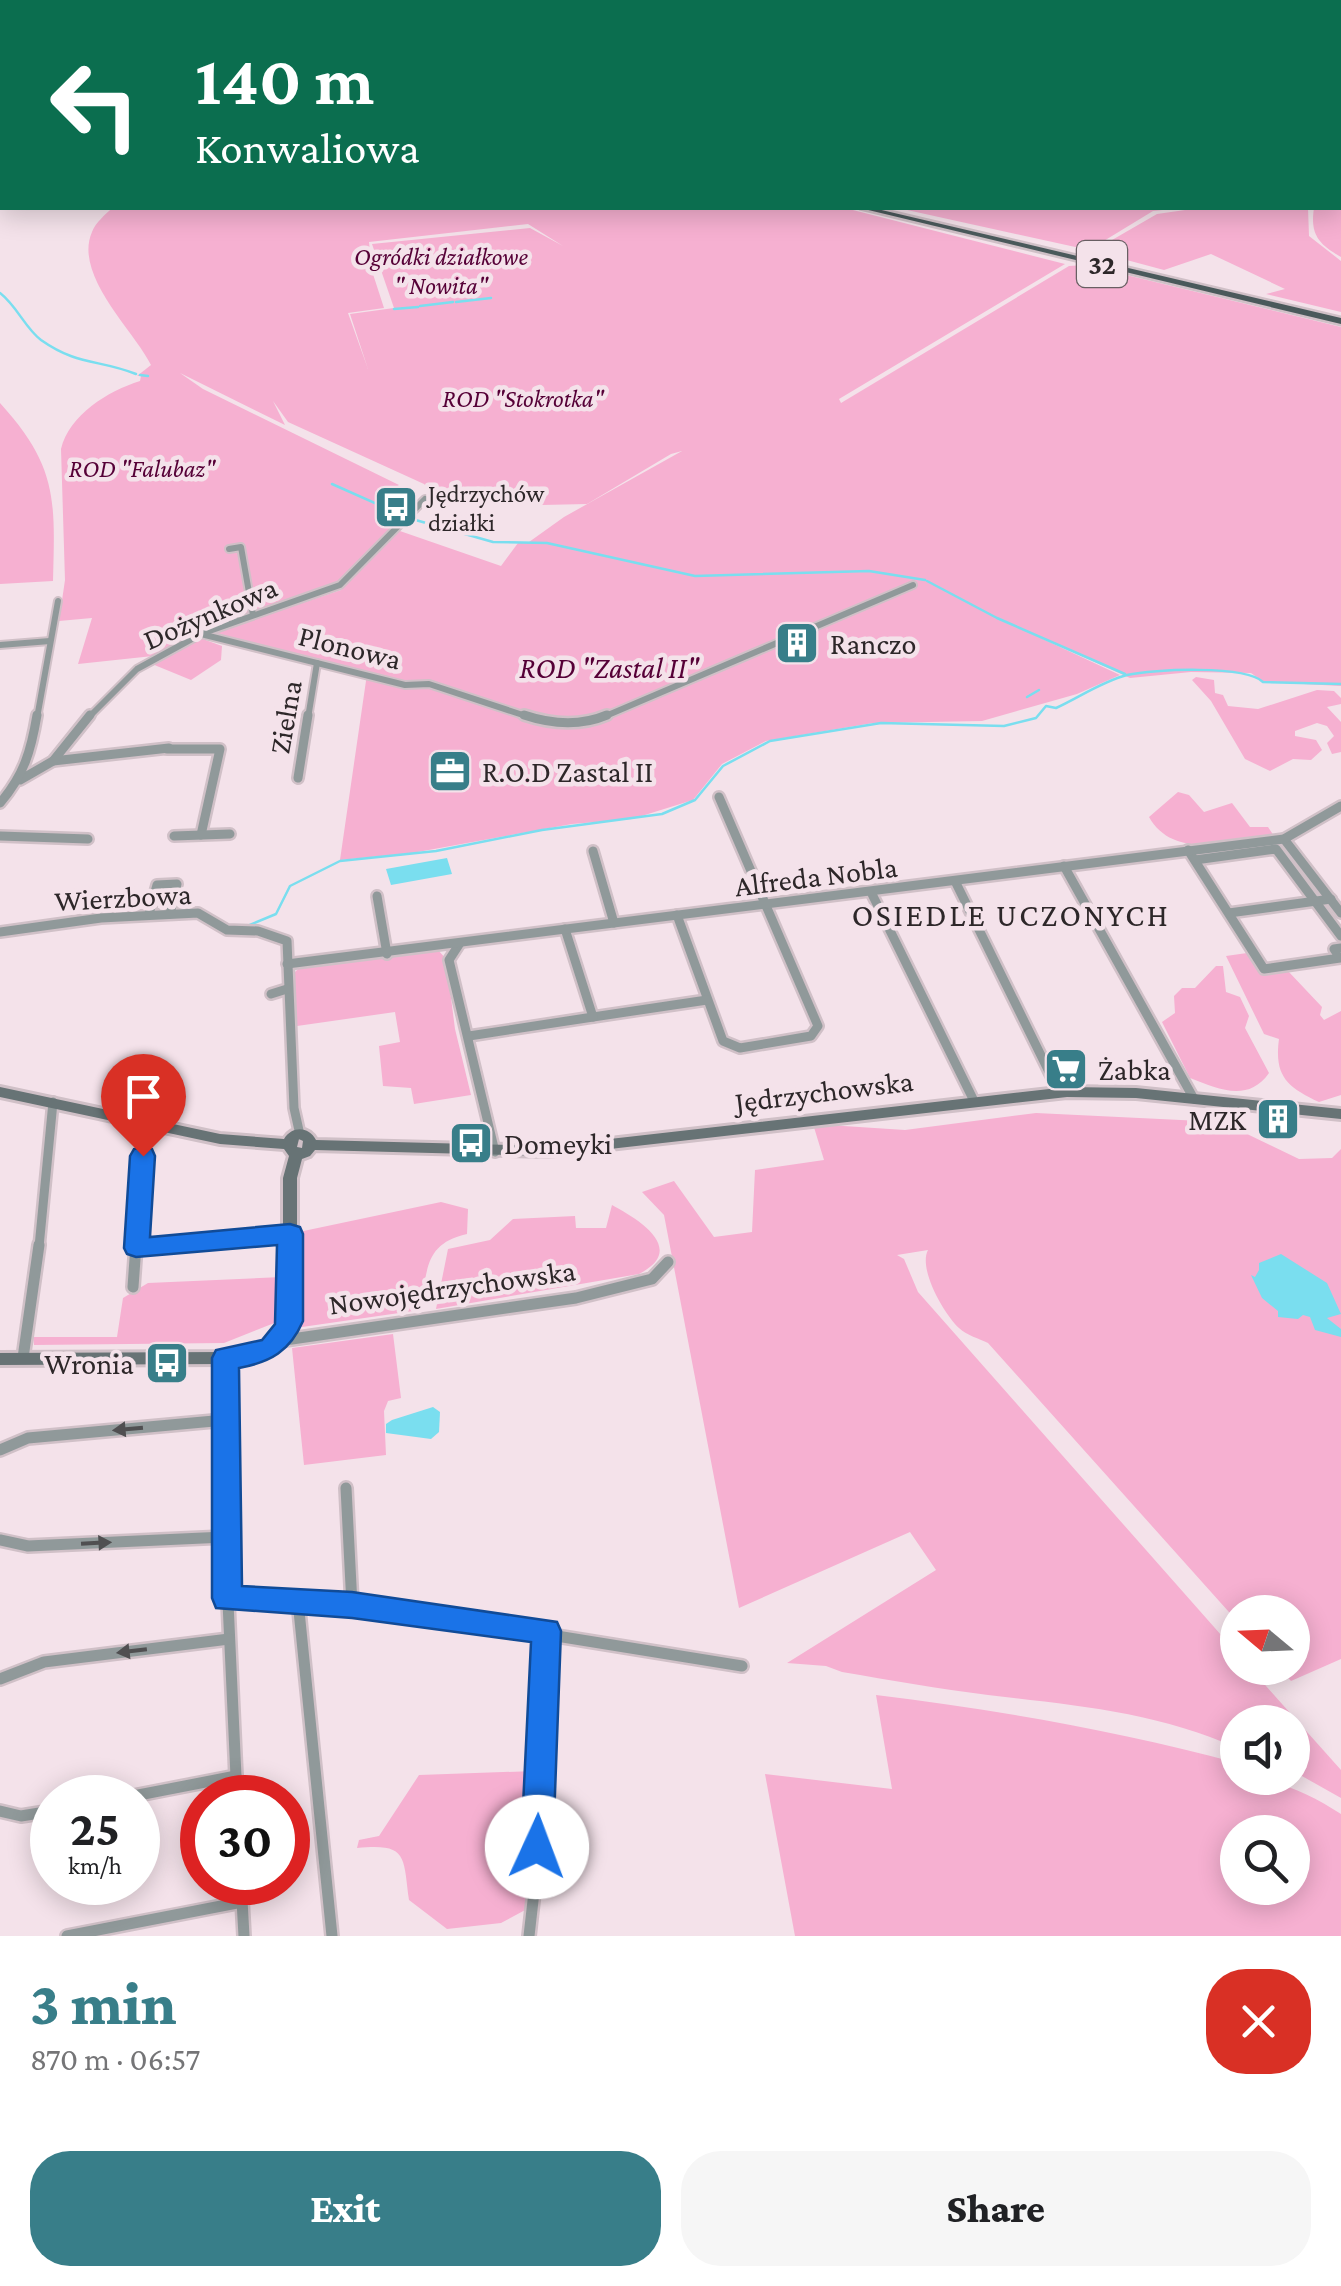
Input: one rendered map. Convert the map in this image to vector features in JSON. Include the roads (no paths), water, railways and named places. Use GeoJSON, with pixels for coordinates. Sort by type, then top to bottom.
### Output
{"type":"FeatureCollection","features":[{"type":"Feature","properties":{"kind":"main road","name":"32"},"geometry":{"type":"LineString","coordinates":[[872,210],[1341,322]]}},
{"type":"Feature","properties":{"kind":"main road","name":"Jędrzychowska"},"geometry":{"type":"LineString","coordinates":[[0,1092],[229,1140],[495,1152],[568,1150],[974,1101],[1056,1085],[1341,1114]]}},
{"type":"Feature","properties":{"kind":"main road"},"geometry":{"type":"LineString","coordinates":[[278,1341],[290,1321],[290,1178],[299,1144]]}},
{"type":"Feature","properties":{"kind":"main road","name":"Nowojędrzychowska"},"geometry":{"type":"LineString","coordinates":[[0,1358],[226,1358],[255,1354],[278,1341]]}},
{"type":"Feature","properties":{"kind":"street","name":"Dożynkowa"},"geometry":{"type":"LineString","coordinates":[[20,780],[53,760],[128,676],[201,634],[340,585],[426,500]]}},
{"type":"Feature","properties":{"kind":"street"},"geometry":{"type":"LineString","coordinates":[[229,549],[241,547],[253,615]]}},
{"type":"Feature","properties":{"kind":"street","name":"Plonowa"},"geometry":{"type":"LineString","coordinates":[[201,634],[405,685],[429,684],[541,720],[589,722],[912,585]]}},
{"type":"Feature","properties":{"kind":"street"},"geometry":{"type":"LineString","coordinates":[[0,803],[20,780],[30,755],[58,601]]}},
{"type":"Feature","properties":{"kind":"street"},"geometry":{"type":"LineString","coordinates":[[0,645],[50,641]]}},
{"type":"Feature","properties":{"kind":"street","name":"Zielna"},"geometry":{"type":"LineString","coordinates":[[298,778],[317,663]]}},
{"type":"Feature","properties":{"kind":"street"},"geometry":{"type":"LineString","coordinates":[[167,749],[181,743]]}},
{"type":"Feature","properties":{"kind":"street"},"geometry":{"type":"LineString","coordinates":[[53,760],[167,749],[220,749],[201,835]]}},
{"type":"Feature","properties":{"kind":"street"},"geometry":{"type":"LineString","coordinates":[[678,916],[723,1041],[740,1048],[811,1036],[818,1026],[719,797]]}},
{"type":"Feature","properties":{"kind":"street","name":"Alfreda Nobla"},"geometry":{"type":"LineString","coordinates":[[287,964],[1284,839],[1341,806]]}},
{"type":"Feature","properties":{"kind":"street"},"geometry":{"type":"LineString","coordinates":[[174,836],[230,834]]}},
{"type":"Feature","properties":{"kind":"street"},"geometry":{"type":"LineString","coordinates":[[0,836],[88,839]]}},
{"type":"Feature","properties":{"kind":"street"},"geometry":{"type":"LineString","coordinates":[[1284,839],[1341,913]]}},
{"type":"Feature","properties":{"kind":"street"},"geometry":{"type":"LineString","coordinates":[[593,850],[614,923]]}},
{"type":"Feature","properties":{"kind":"street"},"geometry":{"type":"LineString","coordinates":[[1188,850],[1264,969],[1340,958],[1334,949],[1341,948]]}},
{"type":"Feature","properties":{"kind":"street"},"geometry":{"type":"LineString","coordinates":[[1195,860],[1276,850],[1341,936]]}},
{"type":"Feature","properties":{"kind":"street"},"geometry":{"type":"LineString","coordinates":[[1064,866],[1194,1099]]}},
{"type":"Feature","properties":{"kind":"street"},"geometry":{"type":"LineString","coordinates":[[955,881],[1056,1085],[1067,1076]]}},
{"type":"Feature","properties":{"kind":"street"},"geometry":{"type":"LineString","coordinates":[[149,914],[158,885],[177,884],[170,914]]}},
{"type":"Feature","properties":{"kind":"street"},"geometry":{"type":"LineString","coordinates":[[871,892],[974,1101]]}},
{"type":"Feature","properties":{"kind":"street"},"geometry":{"type":"LineString","coordinates":[[377,896],[386,954]]}},
{"type":"Feature","properties":{"kind":"street"},"geometry":{"type":"LineString","coordinates":[[1229,914],[1331,899]]}},
{"type":"Feature","properties":{"kind":"street","name":"Wierzbowa"},"geometry":{"type":"LineString","coordinates":[[0,932],[149,914],[198,914],[228,930],[283,937],[287,964]]}},
{"type":"Feature","properties":{"kind":"street"},"geometry":{"type":"LineString","coordinates":[[564,930],[593,1017]]}},
{"type":"Feature","properties":{"kind":"street"},"geometry":{"type":"LineString","coordinates":[[460,943],[449,960],[495,1152]]}},
{"type":"Feature","properties":{"kind":"street"},"geometry":{"type":"LineString","coordinates":[[287,964],[299,1144]]}},
{"type":"Feature","properties":{"kind":"street"},"geometry":{"type":"LineString","coordinates":[[271,994],[287,990]]}},
{"type":"Feature","properties":{"kind":"street"},"geometry":{"type":"LineString","coordinates":[[469,1036],[707,1000]]}},
{"type":"Feature","properties":{"kind":"street"},"geometry":{"type":"LineString","coordinates":[[23,1358],[52,1102]]}},
{"type":"Feature","properties":{"kind":"street"},"geometry":{"type":"LineString","coordinates":[[134,1287],[145,1122]]}},
{"type":"Feature","properties":{"kind":"street"},"geometry":{"type":"LineString","coordinates":[[136,1248],[290,1234]]}},
{"type":"Feature","properties":{"kind":"street","name":"Nowojędrzychowska"},"geometry":{"type":"LineString","coordinates":[[278,1341],[584,1296],[652,1279],[668,1262]]}},
{"type":"Feature","properties":{"kind":"street"},"geometry":{"type":"LineString","coordinates":[[226,1358],[225,1537],[236,1775]]}},
{"type":"Feature","properties":{"kind":"street"},"geometry":{"type":"LineString","coordinates":[[0,1450],[28,1438],[225,1420]]}},
{"type":"Feature","properties":{"kind":"street"},"geometry":{"type":"LineString","coordinates":[[346,1488],[352,1605]]}},
{"type":"Feature","properties":{"kind":"street"},"geometry":{"type":"LineString","coordinates":[[0,1540],[28,1546],[225,1537]]}},
{"type":"Feature","properties":{"kind":"street"},"geometry":{"type":"LineString","coordinates":[[227,1598],[352,1605],[546,1631],[742,1666]]}},
{"type":"Feature","properties":{"kind":"street"},"geometry":{"type":"LineString","coordinates":[[298,1601],[332,1936]]}},
{"type":"Feature","properties":{"kind":"street"},"geometry":{"type":"LineString","coordinates":[[529,1936],[536,1883],[546,1631]]}},
{"type":"Feature","properties":{"kind":"street"},"geometry":{"type":"LineString","coordinates":[[0,1678],[44,1662],[229,1639]]}},
{"type":"Feature","properties":{"kind":"street"},"geometry":{"type":"LineString","coordinates":[[0,1811],[30,1815]]}},
{"type":"Feature","properties":{"kind":"street"},"geometry":{"type":"LineString","coordinates":[[67,1936],[227,1905]]}},
{"type":"Feature","properties":{"kind":"street"},"geometry":{"type":"LineString","coordinates":[[242,1905],[244,1936]]}},
{"type":"Feature","properties":{"kind":"water"},"geometry":{"type":"Polygon","coordinates":[[[447,858],[452,874],[391,885],[386,869],[447,858]]]}},
{"type":"Feature","properties":{"kind":"water"},"geometry":{"type":"Polygon","coordinates":[[[1281,1254],[1327,1283],[1341,1314],[1327,1318],[1341,1329],[1341,1337],[1315,1330],[1310,1317],[1278,1317],[1278,1311],[1262,1298],[1251,1275],[1255,1277],[1259,1263],[1281,1254]]]}},
{"type":"Feature","properties":{"kind":"water"},"geometry":{"type":"Polygon","coordinates":[[[433,1407],[440,1412],[439,1432],[431,1439],[386,1433],[386,1424],[392,1420],[433,1407]]]}},
{"type":"Feature","properties":{"kind":"waterway"},"geometry":{"type":"LineString","coordinates":[[0,293],[35,335],[54,348],[136,374]]}},
{"type":"Feature","properties":{"kind":"waterway"},"geometry":{"type":"LineString","coordinates":[[456,302],[491,298]]}},
{"type":"Feature","properties":{"kind":"waterway"},"geometry":{"type":"LineString","coordinates":[[420,306],[453,302]]}},
{"type":"Feature","properties":{"kind":"waterway"},"geometry":{"type":"LineString","coordinates":[[394,309],[418,307]]}},
{"type":"Feature","properties":{"kind":"waterway"},"geometry":{"type":"LineString","coordinates":[[140,375],[148,376]]}},
{"type":"Feature","properties":{"kind":"waterway"},"geometry":{"type":"LineString","coordinates":[[332,484],[404,516]]}},
{"type":"Feature","properties":{"kind":"waterway"},"geometry":{"type":"LineString","coordinates":[[412,519],[493,542],[547,543],[695,576],[869,571],[925,580]]}},
{"type":"Feature","properties":{"kind":"waterway"},"geometry":{"type":"LineString","coordinates":[[927,581],[997,618],[1125,674]]}},
{"type":"Feature","properties":{"kind":"waterway"},"geometry":{"type":"LineString","coordinates":[[245,927],[276,914],[290,886],[340,861],[436,851],[542,830],[662,814],[695,800],[723,766],[770,741],[881,723],[1004,726],[1036,718],[1046,706],[1056,708],[1109,681],[1140,673],[1219,671],[1263,682],[1341,684]]}},
{"type":"Feature","properties":{"kind":"waterway"},"geometry":{"type":"LineString","coordinates":[[1027,697],[1039,690]]}},
{"type":"Feature","properties":{"kind":"place","name":"Jędrzychów działki"},"geometry":{"type":"Point","coordinates":[396,507]}},
{"type":"Feature","properties":{"kind":"place","name":"Ranczo"},"geometry":{"type":"Point","coordinates":[797,643]}},
{"type":"Feature","properties":{"kind":"place","name":"R.O.D Zastal II"},"geometry":{"type":"Point","coordinates":[450,771]}},
{"type":"Feature","properties":{"kind":"place","name":"Żabka"},"geometry":{"type":"Point","coordinates":[1066,1069]}},
{"type":"Feature","properties":{"kind":"place","name":"MZK"},"geometry":{"type":"Point","coordinates":[1278,1119]}},
{"type":"Feature","properties":{"kind":"place","name":"Domeyki"},"geometry":{"type":"Point","coordinates":[471,1143]}},
{"type":"Feature","properties":{"kind":"place","name":"Wronia"},"geometry":{"type":"Point","coordinates":[167,1363]}},
{"type":"Feature","properties":{"kind":"district","name":"OSIEDLE UCZONYCH"},"geometry":{"type":"Point","coordinates":[1011,915]}},
{"type":"Feature","properties":{"kind":"park label","name":"Ogródki działkowe \" Nowita\""},"geometry":{"type":"Point","coordinates":[441,270]}},
{"type":"Feature","properties":{"kind":"park label","name":"ROD \"Stokrotka\""},"geometry":{"type":"Point","coordinates":[523,398]}},
{"type":"Feature","properties":{"kind":"park label","name":"ROD \"Falubaz\""},"geometry":{"type":"Point","coordinates":[142,468]}},
{"type":"Feature","properties":{"kind":"park label","name":"ROD \"Zastal II\""},"geometry":{"type":"Point","coordinates":[609,667]}}]}
